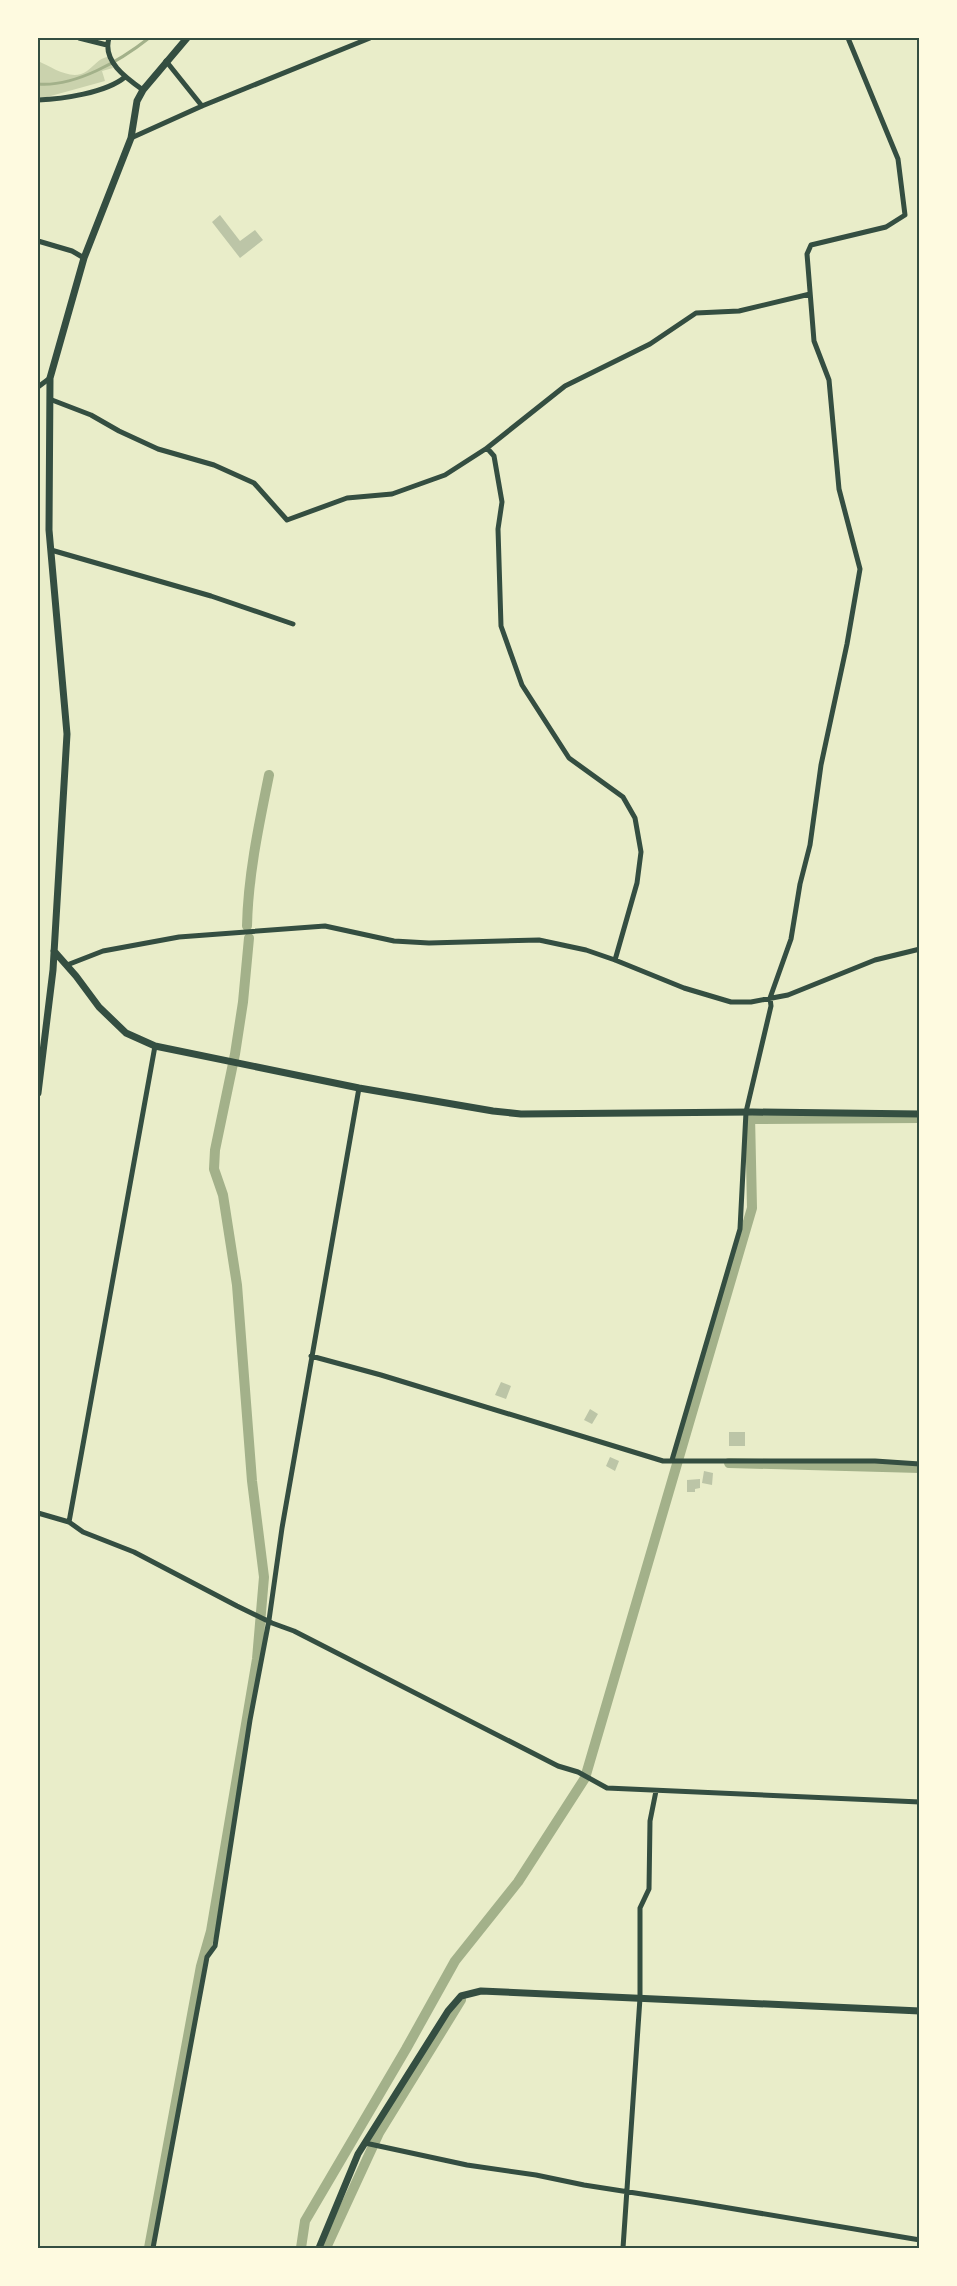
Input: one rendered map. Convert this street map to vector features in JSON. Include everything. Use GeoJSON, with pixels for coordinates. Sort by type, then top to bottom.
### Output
{"type":"FeatureCollection","features":[{"type":"Feature","properties":{"kind":"street"},"geometry":{"type":"LineString","coordinates":[[79,38],[107,45]]}},
{"type":"Feature","properties":{"kind":"street"},"geometry":{"type":"LineString","coordinates":[[109,38],[107,45],[112,61],[125,77],[143,90]]}},
{"type":"Feature","properties":{"kind":"street"},"geometry":{"type":"LineString","coordinates":[[38,1093],[54,951],[67,734],[49,530],[52,400],[50,378],[84,258],[131,138],[137,101],[166,61],[187,38]]}},
{"type":"Feature","properties":{"kind":"street"},"geometry":{"type":"LineString","coordinates":[[131,138],[202,106],[370,38]]}},
{"type":"Feature","properties":{"kind":"street"},"geometry":{"type":"LineString","coordinates":[[672,1460],[740,1229],[746,1112],[769,1016],[770,998],[790,939],[810,845],[820,765],[847,644],[860,569],[839,489],[829,380],[814,341],[807,254],[811,245],[886,227],[905,215],[898,159],[848,38]]}},
{"type":"Feature","properties":{"kind":"street"},"geometry":{"type":"LineString","coordinates":[[166,61],[202,106]]}},
{"type":"Feature","properties":{"kind":"street"},"geometry":{"type":"LineString","coordinates":[[38,100],[102,89],[117,84],[125,77]]}},
{"type":"Feature","properties":{"kind":"street"},"geometry":{"type":"LineString","coordinates":[[38,241],[72,251],[84,258]]}},
{"type":"Feature","properties":{"kind":"street"},"geometry":{"type":"LineString","coordinates":[[52,400],[92,415],[119,431],[158,449],[214,465],[254,483],[287,520],[347,498],[392,494],[444,475],[487,448],[565,386],[650,344],[696,313],[739,311],[810,294]]}},
{"type":"Feature","properties":{"kind":"street"},"geometry":{"type":"LineString","coordinates":[[38,387],[50,378]]}},
{"type":"Feature","properties":{"kind":"street"},"geometry":{"type":"LineString","coordinates":[[487,448],[494,456],[502,502],[498,529],[501,626],[522,685],[569,758],[623,797],[635,818],[641,852],[637,883],[615,960]]}},
{"type":"Feature","properties":{"kind":"street"},"geometry":{"type":"LineString","coordinates":[[51,550],[211,596],[293,624]]}},
{"type":"Feature","properties":{"kind":"street"},"geometry":{"type":"LineString","coordinates":[[67,966],[103,951],[179,937],[325,926],[394,940],[429,943],[539,940],[615,960],[684,988],[731,1002],[751,1002],[788,995],[875,960],[920,949]]}},
{"type":"Feature","properties":{"kind":"street"},"geometry":{"type":"LineString","coordinates":[[54,951],[99,1007],[126,1033],[154,1046],[358,1088],[520,1114],[746,1112],[920,1114]]}},
{"type":"Feature","properties":{"kind":"street"},"geometry":{"type":"LineString","coordinates":[[69,1522],[154,1046]]}},
{"type":"Feature","properties":{"kind":"street"},"geometry":{"type":"LineString","coordinates":[[153,2248],[207,1957],[215,1946],[282,1528],[352,1136],[358,1088]]}},
{"type":"Feature","properties":{"kind":"street"},"geometry":{"type":"LineString","coordinates":[[311,1356],[425,1388],[663,1461],[875,1461],[920,1464]]}},
{"type":"Feature","properties":{"kind":"street"},"geometry":{"type":"LineString","coordinates":[[38,1512],[69,1522],[83,1532],[134,1552],[452,1710],[558,1766],[578,1772],[607,1788],[920,1802]]}},
{"type":"Feature","properties":{"kind":"street"},"geometry":{"type":"LineString","coordinates":[[623,2248],[640,1998],[640,1908],[649,1889],[650,1821],[656,1791]]}},
{"type":"Feature","properties":{"kind":"street"},"geometry":{"type":"LineString","coordinates":[[319,2248],[358,2154],[371,2144],[448,2011],[461,1996],[481,1991],[920,2011]]}},
{"type":"Feature","properties":{"kind":"street"},"geometry":{"type":"LineString","coordinates":[[371,2144],[467,2165],[920,2240]]}},
{"type":"Feature","properties":{"kind":"green space"},"geometry":{"type":"Polygon","coordinates":[[[107,57],[113,68],[102,71],[105,81],[47,97],[38,97],[38,61],[75,75],[87,71],[107,57]]]}},
{"type":"Feature","properties":{"kind":"building"},"geometry":{"type":"Polygon","coordinates":[[[220,215],[240,241],[255,230],[263,240],[240,258],[212,222],[220,215]]]}},
{"type":"Feature","properties":{"kind":"building"},"geometry":{"type":"Polygon","coordinates":[[[501,1382],[511,1386],[506,1399],[495,1395],[501,1382]]]}},
{"type":"Feature","properties":{"kind":"building"},"geometry":{"type":"Polygon","coordinates":[[[590,1409],[598,1414],[592,1424],[584,1420],[590,1409]]]}},
{"type":"Feature","properties":{"kind":"building"},"geometry":{"type":"Polygon","coordinates":[[[729,1432],[745,1432],[745,1446],[729,1446],[729,1432]]]}},
{"type":"Feature","properties":{"kind":"building"},"geometry":{"type":"Polygon","coordinates":[[[610,1457],[619,1461],[615,1471],[606,1466],[610,1457]]]}},
{"type":"Feature","properties":{"kind":"building"},"geometry":{"type":"Polygon","coordinates":[[[704,1471],[713,1473],[712,1485],[702,1483],[704,1471]]]}},
{"type":"Feature","properties":{"kind":"building"},"geometry":{"type":"Polygon","coordinates":[[[700,1479],[700,1488],[695,1489],[695,1492],[687,1492],[687,1480],[700,1479]]]}},
{"type":"Feature","properties":{"kind":"waterway"},"geometry":{"type":"LineString","coordinates":[[38,84],[67,81],[97,71],[149,38]]}},
{"type":"Feature","properties":{"kind":"waterway"},"geometry":{"type":"LineString","coordinates":[[247,926],[252,869],[269,775]]}},
{"type":"Feature","properties":{"kind":"waterway"},"geometry":{"type":"LineString","coordinates":[[149,2248],[201,1966],[211,1931],[257,1659],[264,1577],[252,1481],[237,1285],[223,1195],[214,1169],[215,1150],[235,1054],[243,1002],[249,938]]}},
{"type":"Feature","properties":{"kind":"waterway"},"geometry":{"type":"LineString","coordinates":[[301,2248],[305,2221],[455,1961],[518,1882],[585,1778],[752,1208],[750,1115]]}},
{"type":"Feature","properties":{"kind":"waterway"},"geometry":{"type":"LineString","coordinates":[[751,1119],[920,1118]]}},
{"type":"Feature","properties":{"kind":"waterway"},"geometry":{"type":"LineString","coordinates":[[729,1463],[920,1468]]}},
{"type":"Feature","properties":{"kind":"waterway"},"geometry":{"type":"LineString","coordinates":[[326,2248],[379,2133],[461,2000]]}}]}
